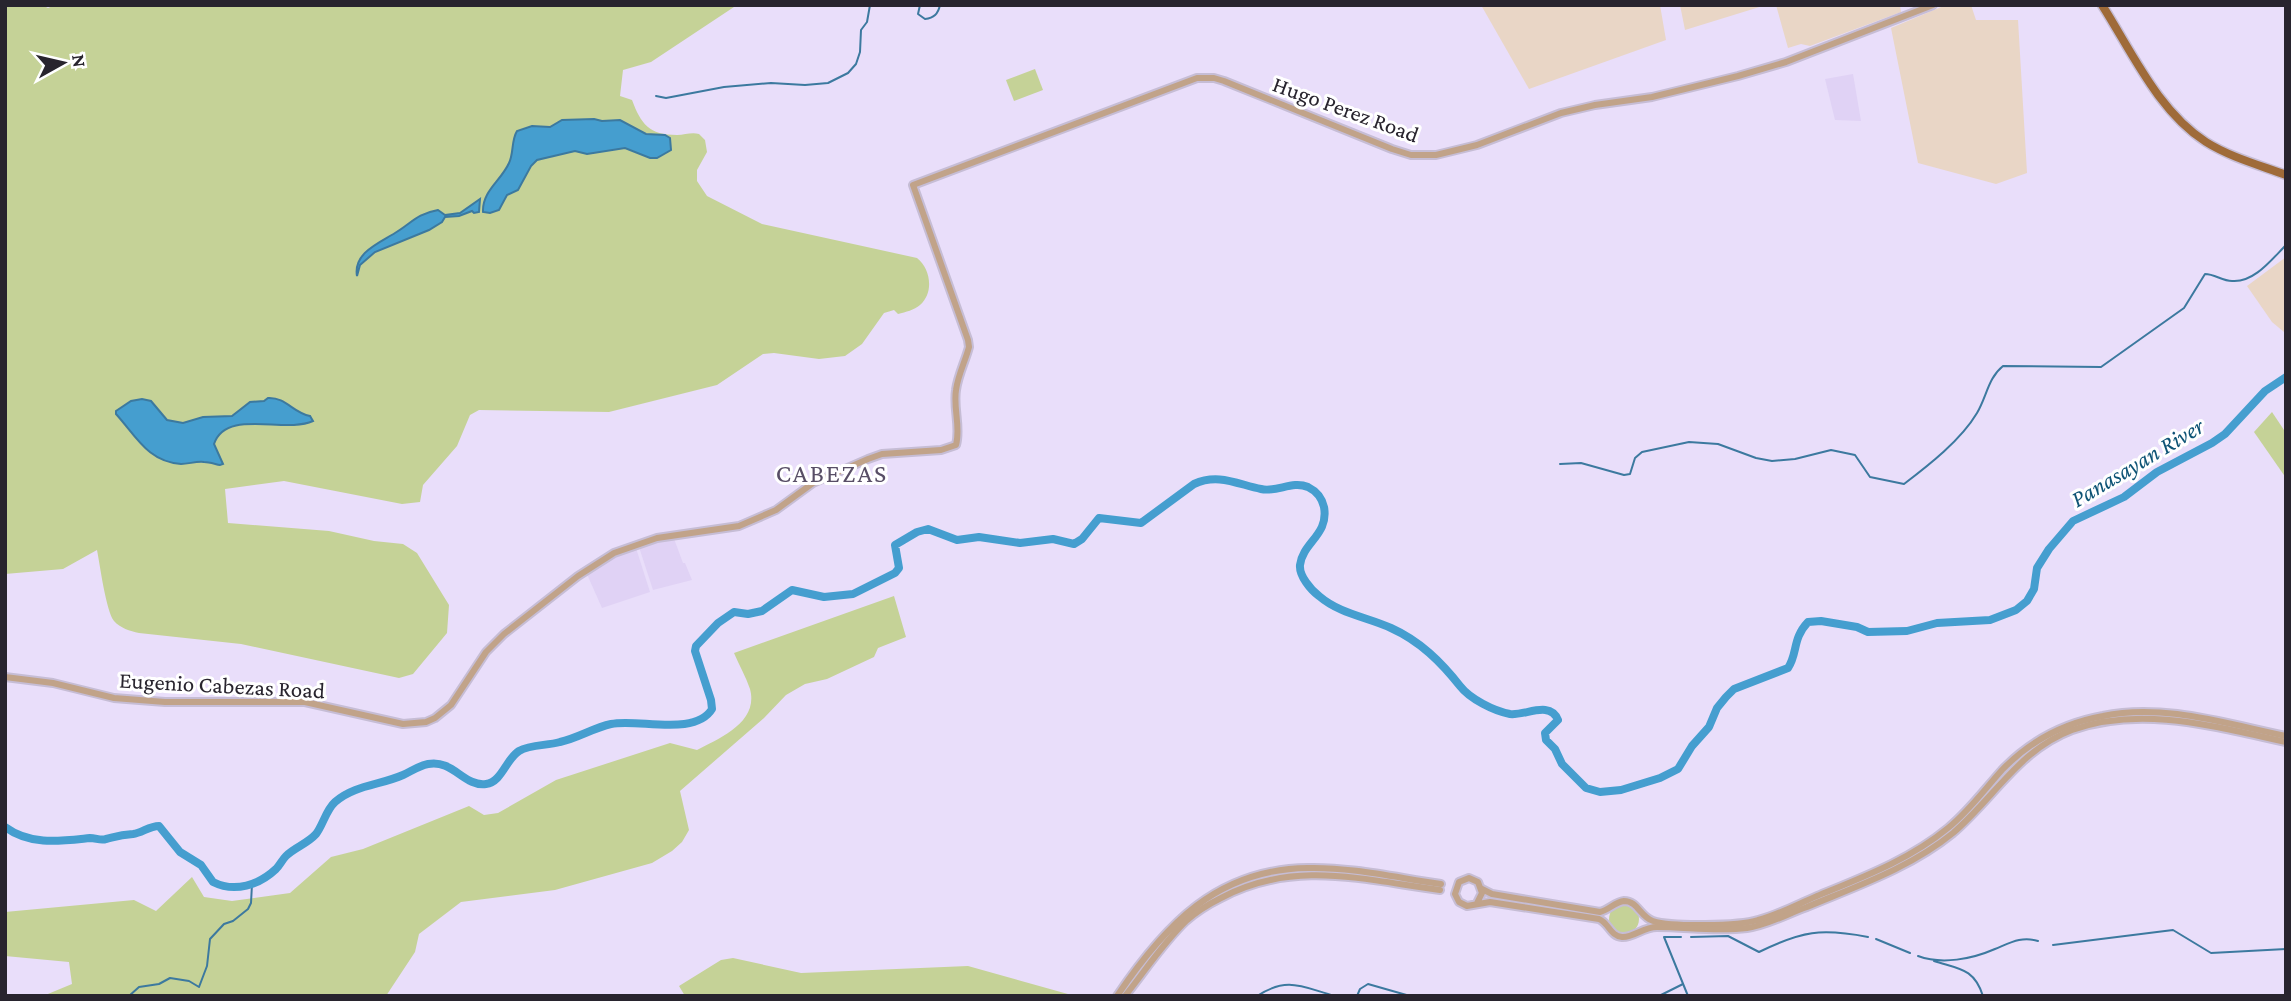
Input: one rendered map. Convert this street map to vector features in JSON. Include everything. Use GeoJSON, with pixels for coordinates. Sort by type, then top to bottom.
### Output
{"type":"FeatureCollection","features":[{"type":"Feature","properties":{"kind":"main road"},"geometry":{"type":"LineString","coordinates":[[2102,5],[2159,95],[2179,121],[2217,148],[2286,175]]}},
{"type":"Feature","properties":{"kind":"street","name":"Hugo Perez Road"},"geometry":{"type":"LineString","coordinates":[[913,185],[1197,78],[1224,81],[1392,149],[1411,155],[1436,155],[1477,145],[1561,113],[1652,97],[1786,62],[1933,5]]}},
{"type":"Feature","properties":{"kind":"street","name":"Eugenio Cabezas Road"},"geometry":{"type":"LineString","coordinates":[[5,677],[53,683],[114,698],[165,702],[305,702],[403,724],[426,722],[451,705],[486,652],[504,634],[584,572],[614,553],[657,538],[705,532],[752,521],[783,506],[813,483],[875,456],[951,449],[957,440],[956,390],[969,347],[913,185]]}},
{"type":"Feature","properties":{"kind":"street"},"geometry":{"type":"LineString","coordinates":[[1482,889],[1492,894],[1600,912],[1617,903],[1627,902],[1636,906],[1642,915],[1657,922],[1697,924],[1759,920],[1907,857],[1949,828],[2020,753],[2049,734],[2089,719],[2129,712],[2156,712],[2286,736]]}},
{"type":"Feature","properties":{"kind":"street"},"geometry":{"type":"LineString","coordinates":[[1610,909],[1606,922],[1612,932],[1620,937],[1629,937],[1639,930],[1657,927],[1699,930],[1750,928],[1889,872],[1931,849],[1973,813],[2009,772],[2038,748],[2090,724],[2129,719],[2169,720],[2286,742]]}},
{"type":"Feature","properties":{"kind":"street"},"geometry":{"type":"LineString","coordinates":[[1117,996],[1184,913],[1245,878],[1287,869],[1330,868],[1443,887],[1455,894]]}},
{"type":"Feature","properties":{"kind":"street"},"geometry":{"type":"LineString","coordinates":[[1125,996],[1188,919],[1247,885],[1289,875],[1320,875],[1443,887],[1471,878],[1479,882],[1482,889],[1482,897],[1478,903]]}},
{"type":"Feature","properties":{"kind":"street"},"geometry":{"type":"LineString","coordinates":[[1457,884],[1457,900],[1464,905],[1490,902],[1606,922]]}},
{"type":"Feature","properties":{"kind":"street"},"geometry":{"type":"LineString","coordinates":[[1639,930],[1642,915]]}},
{"type":"Feature","properties":{"kind":"shaded area"},"geometry":{"type":"Polygon","coordinates":[[[1481,5],[1660,5],[1666,40],[1529,89],[1481,5]]]}},
{"type":"Feature","properties":{"kind":"shaded area"},"geometry":{"type":"Polygon","coordinates":[[[1680,5],[1766,5],[1685,30],[1680,5]]]}},
{"type":"Feature","properties":{"kind":"shaded area"},"geometry":{"type":"Polygon","coordinates":[[[1776,5],[1900,5],[1901,12],[1810,46],[1801,44],[1788,48],[1776,5]]]}},
{"type":"Feature","properties":{"kind":"shaded area"},"geometry":{"type":"Polygon","coordinates":[[[1946,5],[1971,5],[1976,20],[2018,20],[2027,173],[1996,184],[1918,163],[1891,28],[1946,5]]]}},
{"type":"Feature","properties":{"kind":"shaded area"},"geometry":{"type":"Polygon","coordinates":[[[1853,74],[1861,121],[1835,120],[1825,79],[1853,74]]]}},
{"type":"Feature","properties":{"kind":"shaded area"},"geometry":{"type":"Polygon","coordinates":[[[2286,257],[2284,332],[2272,322],[2247,286],[2286,257]]]}},
{"type":"Feature","properties":{"kind":"shaded area"},"geometry":{"type":"Polygon","coordinates":[[[673,536],[692,580],[653,590],[639,547],[673,536]]]}},
{"type":"Feature","properties":{"kind":"shaded area"},"geometry":{"type":"Polygon","coordinates":[[[636,548],[650,592],[602,608],[586,572],[612,556],[636,548]]]}},
{"type":"Feature","properties":{"kind":"green space"},"geometry":{"type":"Polygon","coordinates":[[[5,5],[42,5],[48,8],[55,5],[737,5],[651,62],[623,70],[620,96],[632,100],[643,122],[653,130],[667,134],[699,134],[705,140],[707,152],[697,170],[697,181],[707,196],[762,224],[917,258],[928,275],[929,288],[924,300],[913,310],[898,314],[894,310],[884,313],[862,344],[845,356],[819,359],[763,354],[717,385],[609,412],[479,410],[470,415],[457,446],[423,485],[420,502],[402,504],[284,481],[225,489],[228,523],[329,531],[403,544],[417,553],[449,605],[447,633],[413,674],[399,678],[241,644],[139,633],[125,629],[111,616],[97,550],[63,569],[5,574],[5,5]]]}},
{"type":"Feature","properties":{"kind":"green space"},"geometry":{"type":"Polygon","coordinates":[[[1035,69],[1043,90],[1014,101],[1006,80],[1035,69]]]}},
{"type":"Feature","properties":{"kind":"green space"},"geometry":{"type":"Polygon","coordinates":[[[2272,412],[2286,433],[2286,478],[2254,432],[2272,412]]]}},
{"type":"Feature","properties":{"kind":"green space"},"geometry":{"type":"Polygon","coordinates":[[[894,596],[906,637],[878,648],[874,657],[827,679],[805,684],[786,695],[764,718],[680,791],[689,830],[682,842],[672,851],[652,863],[555,890],[461,902],[419,934],[415,952],[386,996],[43,996],[72,984],[69,962],[5,956],[5,912],[134,900],[156,911],[192,877],[204,897],[232,901],[290,893],[331,857],[363,849],[469,806],[484,815],[498,813],[556,780],[670,743],[697,750],[726,734],[743,720],[749,711],[750,689],[734,653],[894,596]]]}},
{"type":"Feature","properties":{"kind":"green space"},"geometry":{"type":"Polygon","coordinates":[[[1624,904],[1635,908],[1639,919],[1635,930],[1624,934],[1613,930],[1609,919],[1613,908],[1624,904]]]}},
{"type":"Feature","properties":{"kind":"green space"},"geometry":{"type":"Polygon","coordinates":[[[733,958],[801,973],[968,966],[1075,996],[685,996],[679,986],[721,960],[733,958]]]}},
{"type":"Feature","properties":{"kind":"water"},"geometry":{"type":"Polygon","coordinates":[[[562,120],[620,120],[646,134],[665,135],[670,138],[671,150],[657,158],[625,148],[587,154],[575,151],[537,160],[518,190],[507,195],[499,210],[483,212],[489,192],[509,163],[517,131],[532,126],[550,127],[562,120]]]}},
{"type":"Feature","properties":{"kind":"water"},"geometry":{"type":"Polygon","coordinates":[[[480,199],[479,212],[445,217],[429,230],[375,252],[360,265],[357,276],[359,261],[368,250],[415,219],[438,210],[445,215],[460,213],[480,199]]]}},
{"type":"Feature","properties":{"kind":"water"},"geometry":{"type":"Polygon","coordinates":[[[268,398],[285,402],[310,416],[313,421],[287,425],[243,424],[231,427],[221,433],[214,444],[223,464],[220,465],[208,462],[181,464],[160,458],[144,446],[116,414],[116,411],[131,401],[142,399],[151,401],[167,420],[183,423],[203,417],[232,416],[250,402],[268,398]]]}},
{"type":"Feature","properties":{"kind":"waterway"},"geometry":{"type":"LineString","coordinates":[[656,96],[666,98],[724,87],[771,83],[828,83],[848,73],[856,64],[860,52],[861,30],[867,22],[870,5]]}},
{"type":"Feature","properties":{"kind":"waterway"},"geometry":{"type":"LineString","coordinates":[[920,5],[918,14],[925,19],[935,15],[940,5]]}},
{"type":"Feature","properties":{"kind":"waterway"},"geometry":{"type":"LineString","coordinates":[[1560,464],[1581,463],[1624,475],[1630,474],[1635,458],[1642,452],[1689,442],[1718,444],[1772,461],[1795,459],[1831,450],[1855,455],[1870,477],[1904,484],[1962,433],[1977,413],[1994,376],[2003,366],[2101,367],[2184,308],[2205,274],[2228,281],[2240,281],[2262,269],[2286,245]]}},
{"type":"Feature","properties":{"kind":"waterway","name":"Panasayan River"},"geometry":{"type":"LineString","coordinates":[[5,827],[36,840],[57,841],[90,838],[104,840],[159,826],[180,852],[201,865],[213,882],[230,887],[246,886],[276,869],[290,853],[316,834],[329,809],[342,796],[424,765],[445,765],[471,781],[486,784],[496,779],[519,751],[529,747],[567,740],[611,724],[679,724],[704,717],[712,709],[711,700],[695,651],[696,646],[718,623],[734,612],[748,614],[762,611],[792,590],[824,597],[853,594],[895,573],[899,568],[895,545],[917,532],[928,529],[957,540],[979,537],[1020,543],[1053,539],[1074,544],[1082,539],[1099,518],[1141,523],[1194,484],[1211,479],[1267,490],[1302,485],[1314,491],[1322,501],[1325,517],[1300,565],[1303,578],[1313,590],[1336,607],[1391,628],[1411,639],[1437,661],[1464,691],[1483,704],[1510,714],[1537,710],[1554,714],[1558,720],[1545,733],[1546,740],[1555,749],[1562,764],[1586,788],[1600,792],[1621,790],[1660,778],[1678,769],[1692,746],[1709,727],[1717,708],[1734,689],[1788,668],[1797,640],[1808,622],[1821,621],[1857,627],[1868,632],[1907,631],[1937,623],[1990,620],[2016,610],[2027,601],[2034,589],[2037,568],[2049,549],[2073,521],[2124,497],[2157,472],[2212,443],[2225,434],[2265,391],[2286,377]]}},
{"type":"Feature","properties":{"kind":"waterway"},"geometry":{"type":"LineString","coordinates":[[129,996],[139,987],[159,984],[170,978],[189,981],[199,987],[207,966],[210,939],[224,924],[233,921],[248,909],[252,884]]}},
{"type":"Feature","properties":{"kind":"waterway"},"geometry":{"type":"LineString","coordinates":[[2053,945],[2173,930],[2211,953],[2286,949]]}},
{"type":"Feature","properties":{"kind":"waterway"},"geometry":{"type":"LineString","coordinates":[[1691,937],[1728,936],[1759,952],[1812,933],[1868,937]]}},
{"type":"Feature","properties":{"kind":"waterway"},"geometry":{"type":"LineString","coordinates":[[1681,937],[1664,937],[1688,996]]}},
{"type":"Feature","properties":{"kind":"waterway"},"geometry":{"type":"LineString","coordinates":[[1876,939],[1910,953]]}},
{"type":"Feature","properties":{"kind":"waterway"},"geometry":{"type":"LineString","coordinates":[[1918,956],[1957,960],[1977,956],[2016,941],[2038,941]]}},
{"type":"Feature","properties":{"kind":"waterway"},"geometry":{"type":"LineString","coordinates":[[1934,961],[1958,968],[1970,975],[1983,996]]}},
{"type":"Feature","properties":{"kind":"waterway"},"geometry":{"type":"LineString","coordinates":[[1357,996],[1360,989],[1368,984],[1410,996]]}},
{"type":"Feature","properties":{"kind":"waterway"},"geometry":{"type":"LineString","coordinates":[[1659,996],[1683,984]]}},
{"type":"Feature","properties":{"kind":"waterway"},"geometry":{"type":"LineString","coordinates":[[1257,996],[1278,986],[1287,985],[1335,996]]}},
{"type":"Feature","properties":{"kind":"district","name":"CABEZAS"},"geometry":{"type":"Point","coordinates":[832,473]}}]}
